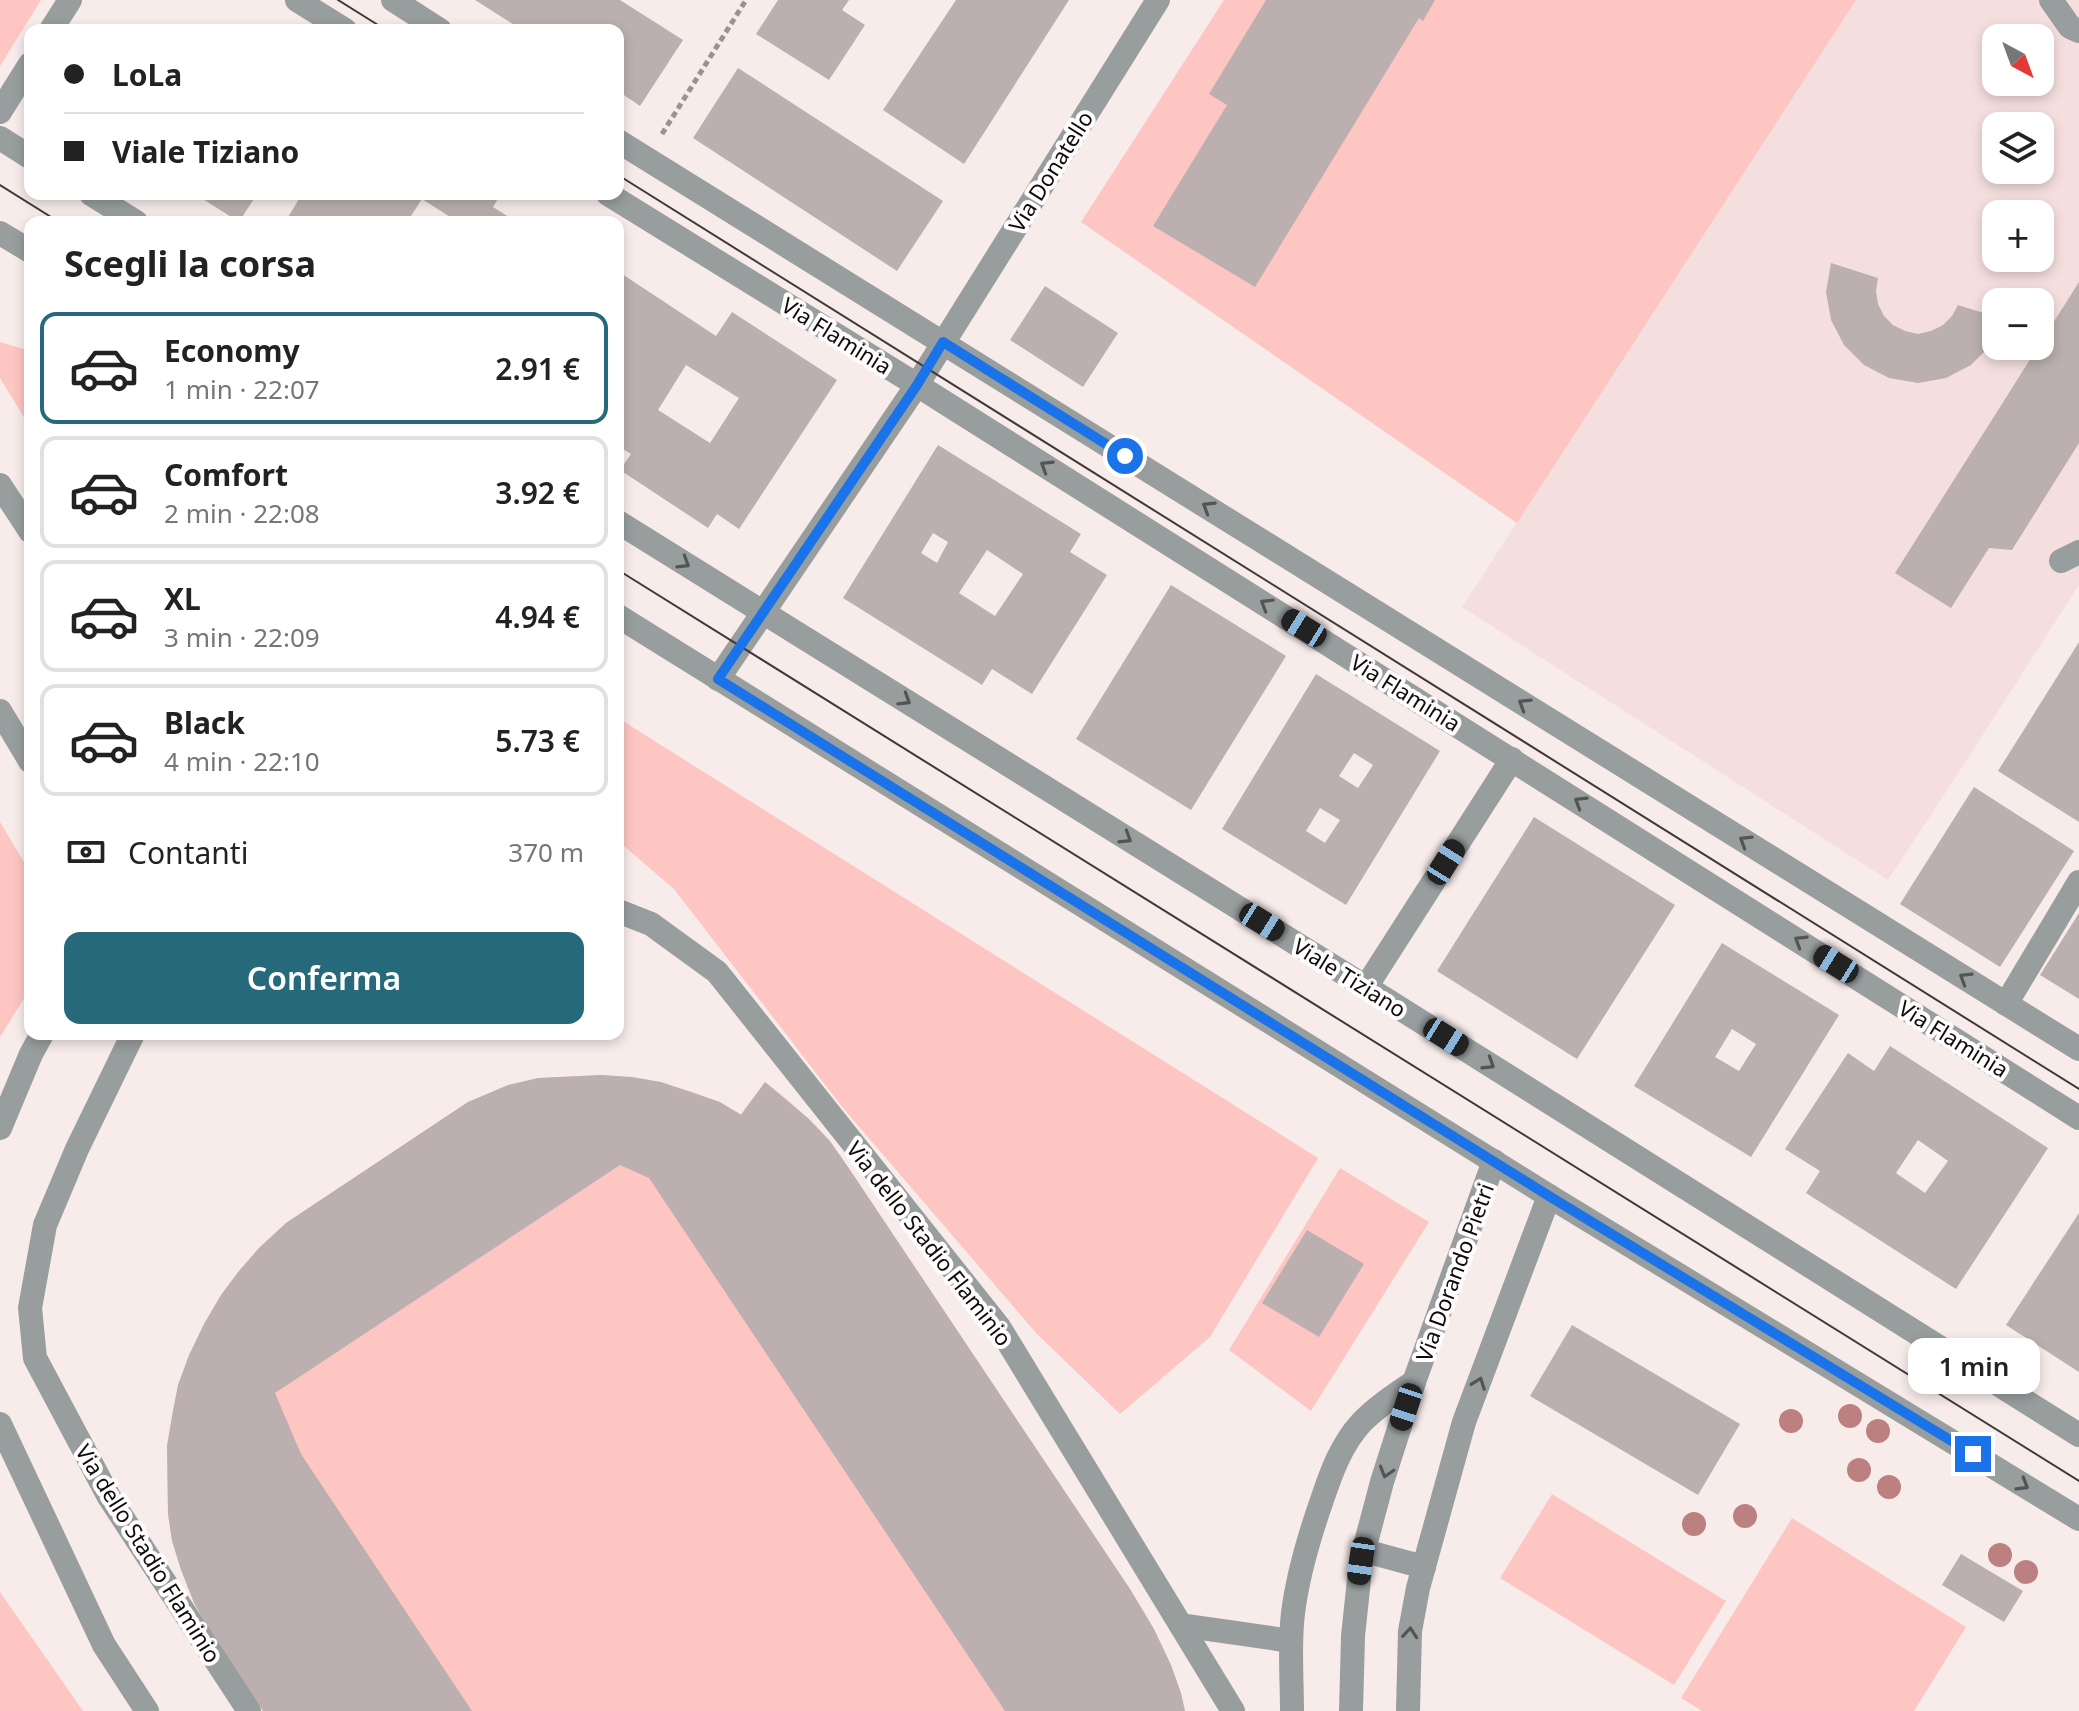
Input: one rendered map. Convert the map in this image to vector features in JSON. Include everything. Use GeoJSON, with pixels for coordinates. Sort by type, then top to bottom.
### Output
{"type":"FeatureCollection","features":[{"type":"Feature","properties":{"kind":"street"},"geometry":{"type":"LineString","coordinates":[[55,24],[70,0]]}},
{"type":"Feature","properties":{"kind":"street"},"geometry":{"type":"LineString","coordinates":[[297,0],[335,24]]}},
{"type":"Feature","properties":{"kind":"street"},"geometry":{"type":"LineString","coordinates":[[393,0],[431,24]]}},
{"type":"Feature","properties":{"kind":"street","name":"Via Donatello"},"geometry":{"type":"LineString","coordinates":[[718,679],[917,385],[1158,0]]}},
{"type":"Feature","properties":{"kind":"street"},"geometry":{"type":"LineString","coordinates":[[2051,0],[2070,27],[2079,31]]}},
{"type":"Feature","properties":{"kind":"street"},"geometry":{"type":"LineString","coordinates":[[0,112],[24,74]]}},
{"type":"Feature","properties":{"kind":"street"},"geometry":{"type":"LineString","coordinates":[[0,138],[24,153]]}},
{"type":"Feature","properties":{"kind":"street"},"geometry":{"type":"LineString","coordinates":[[624,145],[2079,1049]]}},
{"type":"Feature","properties":{"kind":"street"},"geometry":{"type":"LineString","coordinates":[[101,200],[126,216]]}},
{"type":"Feature","properties":{"kind":"street","name":"Via Flaminia"},"geometry":{"type":"LineString","coordinates":[[618,200],[917,385],[2079,1118]]}},
{"type":"Feature","properties":{"kind":"street"},"geometry":{"type":"LineString","coordinates":[[0,233],[24,247]]}},
{"type":"Feature","properties":{"kind":"street"},"geometry":{"type":"LineString","coordinates":[[0,485],[24,522]]}},
{"type":"Feature","properties":{"kind":"street","name":"Viale Tiziano"},"geometry":{"type":"LineString","coordinates":[[624,526],[2079,1435]]}},
{"type":"Feature","properties":{"kind":"street"},"geometry":{"type":"LineString","coordinates":[[624,620],[1549,1196],[2079,1519]]}},
{"type":"Feature","properties":{"kind":"street"},"geometry":{"type":"LineString","coordinates":[[0,711],[24,751]]}},
{"type":"Feature","properties":{"kind":"street"},"geometry":{"type":"LineString","coordinates":[[1366,987],[1512,759]]}},
{"type":"Feature","properties":{"kind":"street"},"geometry":{"type":"LineString","coordinates":[[2006,1004],[2079,882]]}},
{"type":"Feature","properties":{"kind":"street","name":"Via dello Stadio Flaminio"},"geometry":{"type":"LineString","coordinates":[[624,913],[651,924],[717,972],[989,1315],[1233,1711]]}},
{"type":"Feature","properties":{"kind":"street"},"geometry":{"type":"LineString","coordinates":[[0,1128],[39,1040]]}},
{"type":"Feature","properties":{"kind":"street","name":"Via dello Stadio Flaminio"},"geometry":{"type":"LineString","coordinates":[[130,1040],[77,1149],[45,1225],[30,1308],[35,1358],[109,1497],[249,1711]]}},
{"type":"Feature","properties":{"kind":"street","name":"Via Dorando Pietri"},"geometry":{"type":"LineString","coordinates":[[1351,1711],[1354,1622],[1361,1561],[1414,1382],[1494,1161]]}},
{"type":"Feature","properties":{"kind":"street"},"geometry":{"type":"LineString","coordinates":[[1408,1711],[1410,1631],[1424,1567],[1464,1422],[1549,1196]]}},
{"type":"Feature","properties":{"kind":"street"},"geometry":{"type":"LineString","coordinates":[[1292,1711],[1293,1614],[1303,1557],[1333,1468],[1360,1425],[1385,1402],[1414,1382]]}},
{"type":"Feature","properties":{"kind":"street"},"geometry":{"type":"LineString","coordinates":[[0,1424],[104,1645],[147,1711]]}},
{"type":"Feature","properties":{"kind":"street"},"geometry":{"type":"LineString","coordinates":[[1365,1551],[1424,1567]]}},
{"type":"Feature","properties":{"kind":"street"},"geometry":{"type":"LineString","coordinates":[[1181,1625],[1291,1641]]}},
{"type":"Feature","properties":{"kind":"path"},"geometry":{"type":"LineString","coordinates":[[646,158],[746,0]]}},
{"type":"Feature","properties":{"kind":"shaded area"},"geometry":{"type":"Polygon","coordinates":[[[0,0],[41,0],[24,24],[0,66],[0,0]]]}},
{"type":"Feature","properties":{"kind":"shaded area"},"geometry":{"type":"Polygon","coordinates":[[[1224,0],[1856,0],[1517,523],[1081,222],[1224,0]]]}},
{"type":"Feature","properties":{"kind":"shaded area"},"geometry":{"type":"Polygon","coordinates":[[[1856,0],[2079,0],[2079,585],[1888,880],[1462,607],[1856,0]]]}},
{"type":"Feature","properties":{"kind":"shaded area"},"geometry":{"type":"Polygon","coordinates":[[[0,342],[24,349],[24,417],[0,378],[0,342]]]}},
{"type":"Feature","properties":{"kind":"shaded area"},"geometry":{"type":"Polygon","coordinates":[[[624,722],[1318,1158],[1210,1337],[1120,1414],[1036,1333],[843,1108],[674,889],[624,846],[624,722]]]}},
{"type":"Feature","properties":{"kind":"shaded area"},"geometry":{"type":"Polygon","coordinates":[[[0,822],[24,862],[24,999],[0,1037],[0,822]]]}},
{"type":"Feature","properties":{"kind":"shaded area"},"geometry":{"type":"Polygon","coordinates":[[[601,1075],[674,1086],[741,1114],[765,1082],[820,1131],[848,1167],[1130,1589],[1170,1663],[1185,1711],[263,1711],[209,1630],[172,1541],[168,1514],[167,1446],[178,1385],[204,1324],[239,1271],[286,1223],[468,1102],[538,1078],[601,1075]]]}},
{"type":"Feature","properties":{"kind":"shaded area"},"geometry":{"type":"Polygon","coordinates":[[[1340,1168],[1429,1222],[1311,1411],[1229,1350],[1340,1168]]]}},
{"type":"Feature","properties":{"kind":"shaded area"},"geometry":{"type":"Polygon","coordinates":[[[1552,1494],[1726,1601],[1674,1685],[1500,1578],[1552,1494]]]}},
{"type":"Feature","properties":{"kind":"shaded area"},"geometry":{"type":"Polygon","coordinates":[[[1792,1518],[1966,1627],[1914,1711],[1702,1711],[1681,1698],[1792,1518]]]}},
{"type":"Feature","properties":{"kind":"shaded area"},"geometry":{"type":"Polygon","coordinates":[[[0,1592],[83,1711],[0,1711],[0,1592]]]}},
{"type":"Feature","properties":{"kind":"building"},"geometry":{"type":"Polygon","coordinates":[[[475,0],[620,0],[683,40],[640,106],[624,95],[624,24],[513,24],[475,0]]]}},
{"type":"Feature","properties":{"kind":"building"},"geometry":{"type":"Polygon","coordinates":[[[778,0],[849,0],[842,10],[865,25],[829,80],[756,34],[778,0]]]}},
{"type":"Feature","properties":{"kind":"building"},"geometry":{"type":"Polygon","coordinates":[[[956,0],[1069,0],[964,164],[883,110],[956,0]]]}},
{"type":"Feature","properties":{"kind":"building"},"geometry":{"type":"Polygon","coordinates":[[[1266,0],[1435,0],[1423,21],[1419,18],[1255,287],[1153,226],[1227,105],[1209,94],[1266,0]]]}},
{"type":"Feature","properties":{"kind":"building"},"geometry":{"type":"Polygon","coordinates":[[[738,68],[943,201],[897,271],[693,138],[738,68]]]}},
{"type":"Feature","properties":{"kind":"building"},"geometry":{"type":"Polygon","coordinates":[[[204,200],[253,200],[243,216],[230,216],[204,200]]]}},
{"type":"Feature","properties":{"kind":"building"},"geometry":{"type":"Polygon","coordinates":[[[298,200],[421,200],[411,216],[289,216],[298,200]]]}},
{"type":"Feature","properties":{"kind":"building"},"geometry":{"type":"Polygon","coordinates":[[[424,200],[497,200],[493,207],[507,216],[449,216],[424,200]]]}},
{"type":"Feature","properties":{"kind":"building"},"geometry":{"type":"Polygon","coordinates":[[[1831,263],[1878,278],[1878,304],[1884,316],[1893,325],[1918,334],[1943,325],[1958,305],[1982,313],[1982,354],[1971,365],[1946,378],[1918,383],[1889,378],[1864,365],[1844,345],[1831,320],[1826,292],[1831,263]]]}},
{"type":"Feature","properties":{"kind":"building"},"geometry":{"type":"Polygon","coordinates":[[[624,275],[716,336],[732,312],[837,380],[739,529],[717,514],[708,528],[624,473],[624,464],[631,454],[624,450],[624,275]],[[686,365],[658,410],[710,443],[739,398],[686,365]]]}},
{"type":"Feature","properties":{"kind":"building"},"geometry":{"type":"Polygon","coordinates":[[[2079,282],[2079,443],[2012,550],[1989,548],[1951,608],[1895,573],[2030,360],[2054,360],[2054,322],[2079,282]]]}},
{"type":"Feature","properties":{"kind":"building"},"geometry":{"type":"Polygon","coordinates":[[[1045,286],[1118,333],[1083,387],[1010,340],[1045,286]]]}},
{"type":"Feature","properties":{"kind":"building"},"geometry":{"type":"Polygon","coordinates":[[[938,445],[1081,534],[1070,552],[1107,575],[1032,694],[992,669],[982,685],[843,598],[938,445]],[[933,533],[921,553],[937,563],[948,542],[933,533]],[[987,550],[959,593],[995,616],[1023,574],[987,550]]]}},
{"type":"Feature","properties":{"kind":"building"},"geometry":{"type":"Polygon","coordinates":[[[1171,585],[1286,656],[1191,810],[1076,739],[1171,585]]]}},
{"type":"Feature","properties":{"kind":"building"},"geometry":{"type":"Polygon","coordinates":[[[2079,642],[2079,822],[1998,771],[2079,642]]]}},
{"type":"Feature","properties":{"kind":"building"},"geometry":{"type":"Polygon","coordinates":[[[1316,674],[1440,751],[1346,905],[1222,829],[1316,674]],[[1354,753],[1339,776],[1358,788],[1373,765],[1354,753]],[[1320,808],[1306,831],[1325,843],[1340,820],[1320,808]]]}},
{"type":"Feature","properties":{"kind":"building"},"geometry":{"type":"Polygon","coordinates":[[[1974,787],[2074,851],[2000,967],[1900,904],[1974,787]]]}},
{"type":"Feature","properties":{"kind":"building"},"geometry":{"type":"Polygon","coordinates":[[[1534,817],[1675,905],[1577,1059],[1437,971],[1534,817]]]}},
{"type":"Feature","properties":{"kind":"building"},"geometry":{"type":"Polygon","coordinates":[[[2079,913],[2079,999],[2040,975],[2079,913]]]}},
{"type":"Feature","properties":{"kind":"building"},"geometry":{"type":"Polygon","coordinates":[[[1722,943],[1839,1015],[1751,1157],[1634,1086],[1722,943]],[[1732,1029],[1715,1057],[1739,1071],[1756,1044],[1732,1029]]]}},
{"type":"Feature","properties":{"kind":"building"},"geometry":{"type":"Polygon","coordinates":[[[1890,1046],[2048,1148],[1956,1289],[1806,1193],[1820,1171],[1785,1149],[1848,1053],[1874,1071],[1890,1046]],[[1918,1140],[1896,1173],[1925,1193],[1948,1161],[1918,1140]]]}},
{"type":"Feature","properties":{"kind":"building"},"geometry":{"type":"Polygon","coordinates":[[[601,1075],[661,1082],[720,1102],[741,1115],[765,1082],[830,1141],[1130,1589],[1171,1665],[1185,1711],[1005,1711],[649,1178],[620,1165],[275,1393],[301,1454],[472,1711],[263,1711],[194,1603],[172,1541],[168,1514],[167,1446],[178,1385],[204,1324],[239,1271],[286,1223],[468,1102],[508,1085],[538,1078],[601,1075]]]}},
{"type":"Feature","properties":{"kind":"building"},"geometry":{"type":"Polygon","coordinates":[[[2079,1213],[2079,1372],[2006,1325],[2079,1213]]]}},
{"type":"Feature","properties":{"kind":"building"},"geometry":{"type":"Polygon","coordinates":[[[1307,1230],[1364,1264],[1319,1337],[1262,1303],[1307,1230]]]}},
{"type":"Feature","properties":{"kind":"building"},"geometry":{"type":"Polygon","coordinates":[[[1572,1325],[1740,1424],[1698,1495],[1530,1396],[1572,1325]]]}},
{"type":"Feature","properties":{"kind":"building"},"geometry":{"type":"Polygon","coordinates":[[[1961,1554],[2023,1591],[2004,1622],[1942,1585],[1961,1554]]]}},
{"type":"Feature","properties":{"kind":"tram line"},"geometry":{"type":"LineString","coordinates":[[338,0],[376,24]]}},
{"type":"Feature","properties":{"kind":"tram line"},"geometry":{"type":"LineString","coordinates":[[624,179],[2079,1089]]}},
{"type":"Feature","properties":{"kind":"tram line"},"geometry":{"type":"LineString","coordinates":[[0,185],[49,216]]}},
{"type":"Feature","properties":{"kind":"tram line"},"geometry":{"type":"LineString","coordinates":[[624,574],[2079,1481]]}},
{"type":"Feature","properties":{"kind":"route"},"geometry":{"type":"LineString","coordinates":[[1125,456],[943,342],[718,679],[1549,1196],[1973,1454]]}}]}
